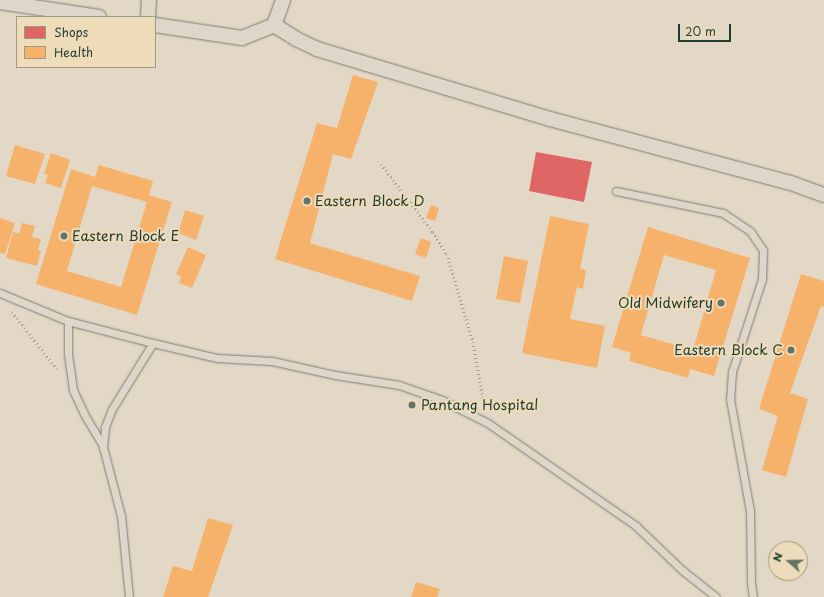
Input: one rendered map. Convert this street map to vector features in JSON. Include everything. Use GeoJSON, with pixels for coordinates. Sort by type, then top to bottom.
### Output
{"type":"FeatureCollection","features":[{"type":"Feature","properties":{"kind":"street"},"geometry":{"type":"LineString","coordinates":[[148,16],[149,0]]}},
{"type":"Feature","properties":{"kind":"street"},"geometry":{"type":"LineString","coordinates":[[156,25],[242,38],[274,25],[283,0]]}},
{"type":"Feature","properties":{"kind":"street"},"geometry":{"type":"LineString","coordinates":[[0,2],[92,16]]}},
{"type":"Feature","properties":{"kind":"street"},"geometry":{"type":"LineString","coordinates":[[274,25],[296,39],[317,49],[550,119],[792,183],[824,195]]}},
{"type":"Feature","properties":{"kind":"lane"},"geometry":{"type":"LineString","coordinates":[[616,191],[723,213],[750,231],[763,250],[762,279],[732,372],[730,399],[750,511],[751,582],[753,597]]}},
{"type":"Feature","properties":{"kind":"lane"},"geometry":{"type":"LineString","coordinates":[[0,294],[68,321],[153,343],[217,358],[272,361],[335,375],[399,385],[442,400],[488,423],[636,526],[682,570],[716,597]]}},
{"type":"Feature","properties":{"kind":"lane"},"geometry":{"type":"LineString","coordinates":[[68,321],[68,354],[73,390],[84,414],[103,447],[121,516],[129,597]]}},
{"type":"Feature","properties":{"kind":"lane"},"geometry":{"type":"LineString","coordinates":[[103,447],[105,427],[112,409],[153,343]]}},
{"type":"Feature","properties":{"kind":"path"},"geometry":{"type":"LineString","coordinates":[[381,164],[433,232],[447,254],[473,342],[488,423]]}},
{"type":"Feature","properties":{"kind":"path"},"geometry":{"type":"LineString","coordinates":[[10,309],[73,390]]}},
{"type":"Feature","properties":{"kind":"building: Shops"},"geometry":{"type":"Polygon","coordinates":[[[536,152],[592,162],[584,202],[529,191],[536,152]]]}},
{"type":"Feature","properties":{"kind":"building: Health","name":"Eastern Block D"},"geometry":{"type":"Polygon","coordinates":[[[353,75],[378,82],[351,159],[333,154],[310,243],[420,276],[412,301],[275,259],[317,123],[337,128],[353,75]]]}},
{"type":"Feature","properties":{"kind":"building: Health"},"geometry":{"type":"Polygon","coordinates":[[[15,145],[45,154],[35,184],[6,176],[15,145]]]}},
{"type":"Feature","properties":{"kind":"building: Health"},"geometry":{"type":"Polygon","coordinates":[[[51,153],[70,160],[61,188],[45,183],[48,175],[44,174],[51,153]]]}},
{"type":"Feature","properties":{"kind":"building: Health","name":"Eastern Block E"},"geometry":{"type":"Polygon","coordinates":[[[99,165],[153,181],[149,195],[172,202],[137,315],[36,284],[71,169],[95,177],[99,165]],[[92,186],[67,271],[121,287],[147,202],[92,186]]]}},
{"type":"Feature","properties":{"kind":"building: Health"},"geometry":{"type":"Polygon","coordinates":[[[431,205],[439,208],[435,221],[426,218],[431,205]]]}},
{"type":"Feature","properties":{"kind":"building: Health"},"geometry":{"type":"Polygon","coordinates":[[[185,210],[204,216],[196,240],[178,233],[185,210]]]}},
{"type":"Feature","properties":{"kind":"building: Health","name":"Old Midwifery"},"geometry":{"type":"Polygon","coordinates":[[[550,216],[589,224],[580,269],[586,270],[583,289],[577,287],[570,319],[605,326],[597,368],[522,353],[550,216]]]}},
{"type":"Feature","properties":{"kind":"building: Health"},"geometry":{"type":"Polygon","coordinates":[[[0,218],[15,223],[5,254],[0,253],[0,218]]]}},
{"type":"Feature","properties":{"kind":"building: Health"},"geometry":{"type":"Polygon","coordinates":[[[22,223],[35,226],[32,237],[41,239],[38,250],[41,251],[37,266],[6,258],[13,232],[19,234],[22,223]]]}},
{"type":"Feature","properties":{"kind":"building: Health","name":"Old Midwifery"},"geometry":{"type":"Polygon","coordinates":[[[648,227],[750,258],[714,376],[690,369],[688,378],[629,361],[631,353],[612,347],[648,227]],[[664,255],[641,335],[693,350],[716,270],[664,255]]]}},
{"type":"Feature","properties":{"kind":"building: Health"},"geometry":{"type":"Polygon","coordinates":[[[421,238],[431,242],[426,258],[415,254],[421,238]]]}},
{"type":"Feature","properties":{"kind":"building: Health"},"geometry":{"type":"Polygon","coordinates":[[[188,247],[206,255],[192,288],[179,283],[181,276],[176,274],[188,247]]]}},
{"type":"Feature","properties":{"kind":"building: Health"},"geometry":{"type":"Polygon","coordinates":[[[504,256],[528,261],[520,303],[496,299],[504,256]]]}},
{"type":"Feature","properties":{"kind":"building: Health","name":"Eastern Block C"},"geometry":{"type":"Polygon","coordinates":[[[801,274],[824,281],[824,307],[821,306],[790,393],[808,399],[786,477],[762,470],[778,416],[759,409],[801,274]]]}},
{"type":"Feature","properties":{"kind":"building: Health"},"geometry":{"type":"Polygon","coordinates":[[[208,518],[233,525],[208,597],[163,597],[173,566],[192,571],[208,518]]]}},
{"type":"Feature","properties":{"kind":"building: Health"},"geometry":{"type":"Polygon","coordinates":[[[416,582],[440,589],[437,597],[411,597],[416,582]]]}},
{"type":"Feature","properties":{"kind":"place","name":"Eastern Block D"},"geometry":{"type":"Point","coordinates":[307,201]}},
{"type":"Feature","properties":{"kind":"place","name":"Eastern Block E"},"geometry":{"type":"Point","coordinates":[64,236]}},
{"type":"Feature","properties":{"kind":"place","name":"Old Midwifery"},"geometry":{"type":"Point","coordinates":[721,303]}},
{"type":"Feature","properties":{"kind":"place","name":"Eastern Block C"},"geometry":{"type":"Point","coordinates":[791,350]}},
{"type":"Feature","properties":{"kind":"place","name":"Pantang Hospital"},"geometry":{"type":"Point","coordinates":[412,405]}}]}
